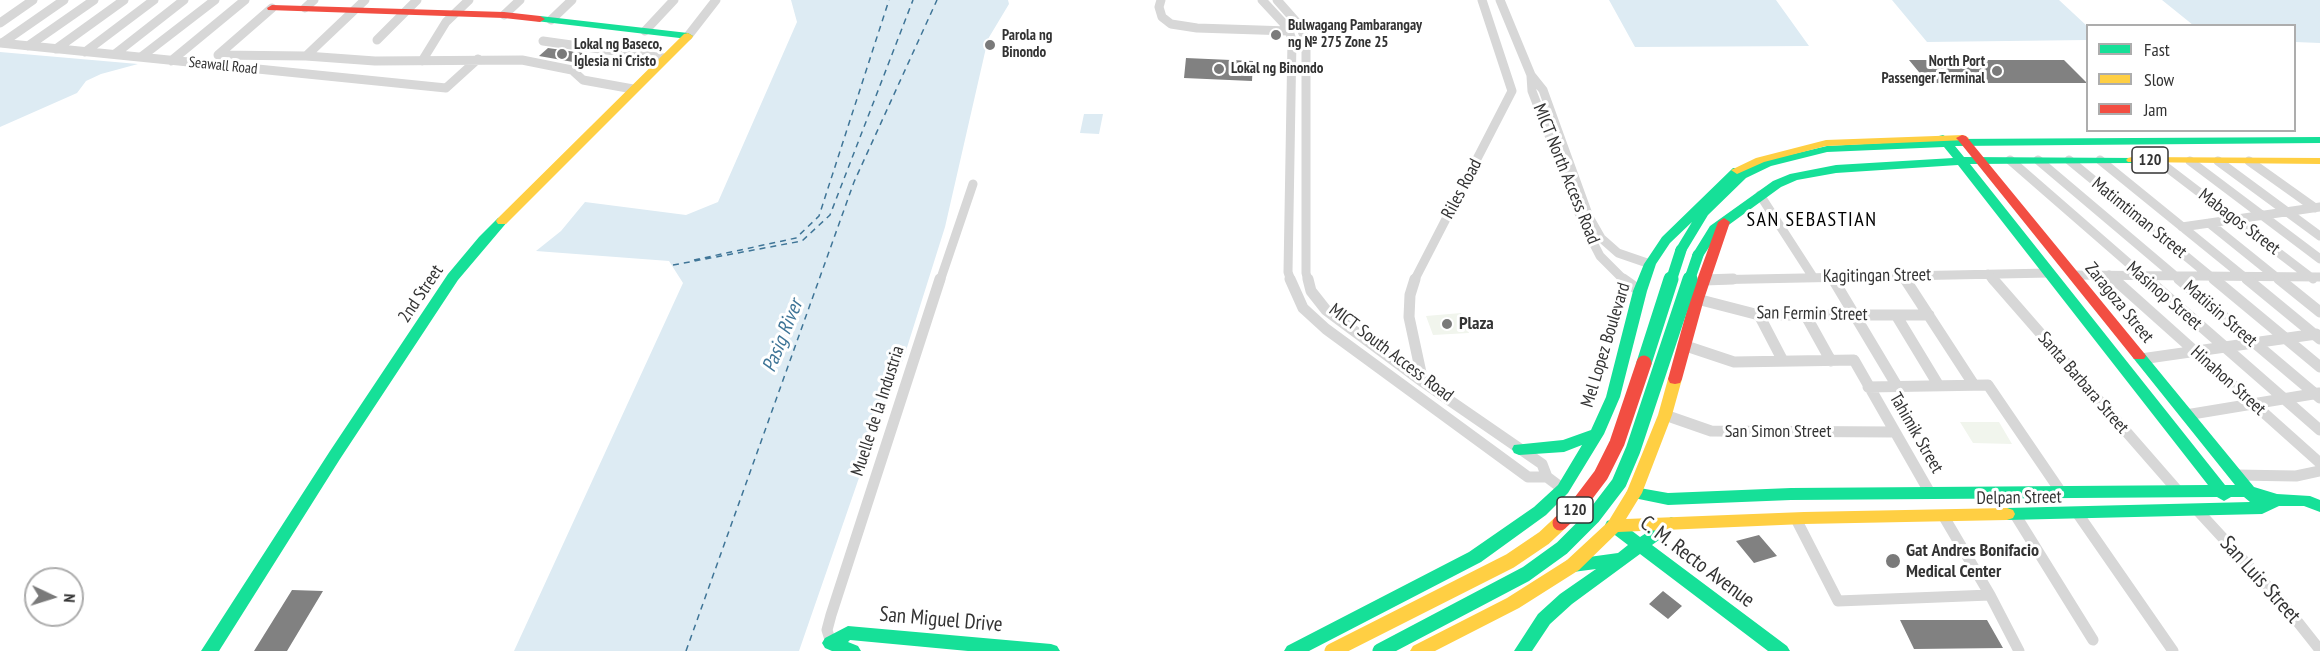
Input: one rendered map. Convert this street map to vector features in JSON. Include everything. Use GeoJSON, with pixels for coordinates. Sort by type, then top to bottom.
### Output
{"type":"FeatureCollection","features":[{"type":"Feature","properties":{"kind":"main road"},"geometry":{"type":"LineString","coordinates":[[277,4],[310,4],[354,10],[504,15],[688,36]]}},
{"type":"Feature","properties":{"kind":"main road","name":"2nd Street"},"geometry":{"type":"LineString","coordinates":[[210,651],[335,455],[453,277],[483,240],[688,36]]}},
{"type":"Feature","properties":{"kind":"main road","name":"Mel Lopez Boulevard"},"geometry":{"type":"LineString","coordinates":[[1332,651],[1510,561],[1544,538],[1576,508],[1601,475],[1617,443],[1681,250],[1703,213],[1742,175],[1767,164],[1801,154],[1852,146],[1945,140]]}},
{"type":"Feature","properties":{"kind":"main road","name":"Mel Lopez Boulevard"},"geometry":{"type":"LineString","coordinates":[[1293,651],[1475,557],[1540,512],[1563,489],[1598,432],[1613,397],[1640,291],[1650,264],[1666,240],[1734,171],[1760,160],[1826,143],[1945,140],[2320,140]]}},
{"type":"Feature","properties":{"kind":"main road","name":"Zaragoza Street"},"geometry":{"type":"LineString","coordinates":[[1945,140],[2236,509]]}},
{"type":"Feature","properties":{"kind":"main road","name":"Zaragoza Street"},"geometry":{"type":"LineString","coordinates":[[1964,140],[2262,508]]}},
{"type":"Feature","properties":{"kind":"main road","name":"120"},"geometry":{"type":"LineString","coordinates":[[1380,651],[1526,574],[1562,548],[1593,517],[1619,483],[1633,450],[1698,255],[1705,241],[1714,229],[1777,184],[1794,177],[1836,169],[1980,160],[2218,160],[2317,163]]}},
{"type":"Feature","properties":{"kind":"main road","name":"120"},"geometry":{"type":"LineString","coordinates":[[1419,651],[1512,603],[1573,565],[1614,526],[1634,493],[1665,415],[1683,345],[1724,222]]}},
{"type":"Feature","properties":{"kind":"main road"},"geometry":{"type":"LineString","coordinates":[[1519,449],[1564,446],[1598,432],[1652,448]]}},
{"type":"Feature","properties":{"kind":"main road","name":"MICT South Access Road"},"geometry":{"type":"LineString","coordinates":[[1563,489],[1588,506]]}},
{"type":"Feature","properties":{"kind":"main road"},"geometry":{"type":"LineString","coordinates":[[2221,491],[2248,491],[2277,500],[2306,500],[2320,506]]}},
{"type":"Feature","properties":{"kind":"main road","name":"Delpan Street"},"geometry":{"type":"LineString","coordinates":[[1634,493],[1668,499],[1791,494],[2221,491]]}},
{"type":"Feature","properties":{"kind":"main road","name":"Tahimik Street"},"geometry":{"type":"LineString","coordinates":[[1930,493],[1944,517]]}},
{"type":"Feature","properties":{"kind":"main road"},"geometry":{"type":"LineString","coordinates":[[1791,494],[1800,519]]}},
{"type":"Feature","properties":{"kind":"main road"},"geometry":{"type":"LineString","coordinates":[[2236,509],[2262,508],[2277,500]]}},
{"type":"Feature","properties":{"kind":"main road","name":"C. M. Recto Avenue"},"geometry":{"type":"LineString","coordinates":[[1588,506],[1781,651]]}},
{"type":"Feature","properties":{"kind":"main road","name":"Delpan Street"},"geometry":{"type":"LineString","coordinates":[[1614,526],[1673,522],[2016,516],[2236,509]]}},
{"type":"Feature","properties":{"kind":"main road"},"geometry":{"type":"LineString","coordinates":[[1523,651],[1544,619],[1566,599],[1673,522]]}},
{"type":"Feature","properties":{"kind":"main road"},"geometry":{"type":"LineString","coordinates":[[1573,565],[1623,559]]}},
{"type":"Feature","properties":{"kind":"main road","name":"San Miguel Drive"},"geometry":{"type":"LineString","coordinates":[[830,647],[848,633],[970,647],[1051,651]]}},
{"type":"Feature","properties":{"kind":"main road"},"geometry":{"type":"LineString","coordinates":[[830,647],[852,651]]}},
{"type":"Feature","properties":{"kind":"street"},"geometry":{"type":"LineString","coordinates":[[0,23],[33,0]]}},
{"type":"Feature","properties":{"kind":"street"},"geometry":{"type":"LineString","coordinates":[[1,43],[64,0]]}},
{"type":"Feature","properties":{"kind":"street"},"geometry":{"type":"LineString","coordinates":[[28,46],[94,0]]}},
{"type":"Feature","properties":{"kind":"street"},"geometry":{"type":"LineString","coordinates":[[56,49],[124,0]]}},
{"type":"Feature","properties":{"kind":"street"},"geometry":{"type":"LineString","coordinates":[[85,52],[154,0]]}},
{"type":"Feature","properties":{"kind":"street"},"geometry":{"type":"LineString","coordinates":[[115,54],[184,0]]}},
{"type":"Feature","properties":{"kind":"street"},"geometry":{"type":"LineString","coordinates":[[141,57],[215,0]]}},
{"type":"Feature","properties":{"kind":"street"},"geometry":{"type":"LineString","coordinates":[[171,61],[245,0]]}},
{"type":"Feature","properties":{"kind":"street"},"geometry":{"type":"LineString","coordinates":[[306,56],[365,0]]}},
{"type":"Feature","properties":{"kind":"street"},"geometry":{"type":"LineString","coordinates":[[377,40],[417,0]]}},
{"type":"Feature","properties":{"kind":"street"},"geometry":{"type":"LineString","coordinates":[[422,61],[454,13],[469,0]]}},
{"type":"Feature","properties":{"kind":"street"},"geometry":{"type":"LineString","coordinates":[[504,15],[520,0]]}},
{"type":"Feature","properties":{"kind":"street"},"geometry":{"type":"LineString","coordinates":[[551,20],[572,0]]}},
{"type":"Feature","properties":{"kind":"street"},"geometry":{"type":"LineString","coordinates":[[645,31],[674,0]]}},
{"type":"Feature","properties":{"kind":"street","name":"2nd Street"},"geometry":{"type":"LineString","coordinates":[[688,36],[716,0]]}},
{"type":"Feature","properties":{"kind":"street"},"geometry":{"type":"LineString","coordinates":[[1161,0],[1159,7],[1162,17],[1171,24],[1197,28],[1289,30]]}},
{"type":"Feature","properties":{"kind":"street"},"geometry":{"type":"LineString","coordinates":[[1262,0],[1289,30]]}},
{"type":"Feature","properties":{"kind":"street","name":"MICT South Access Road"},"geometry":{"type":"LineString","coordinates":[[1277,0],[1300,26],[1306,40],[1306,273],[1311,291],[1326,310],[1542,464],[1547,477],[1563,489]]}},
{"type":"Feature","properties":{"kind":"street","name":"Riles Road"},"geometry":{"type":"LineString","coordinates":[[1424,382],[1409,317],[1410,295],[1417,273],[1509,102],[1512,91],[1482,0]]}},
{"type":"Feature","properties":{"kind":"street","name":"MICT North Access Road"},"geometry":{"type":"LineString","coordinates":[[1500,0],[1531,75],[1533,91],[1587,231],[1600,256],[1625,281],[1640,291]]}},
{"type":"Feature","properties":{"kind":"street"},"geometry":{"type":"LineString","coordinates":[[206,65],[277,4]]}},
{"type":"Feature","properties":{"kind":"street","name":"MICT South Access Road"},"geometry":{"type":"LineString","coordinates":[[1289,30],[1292,40],[1288,272],[1295,294],[1304,308],[1326,329],[1528,477],[1547,477]]}},
{"type":"Feature","properties":{"kind":"street"},"geometry":{"type":"LineString","coordinates":[[543,41],[664,58]]}},
{"type":"Feature","properties":{"kind":"street","name":"Seawall Road"},"geometry":{"type":"LineString","coordinates":[[1,43],[446,88],[478,59]]}},
{"type":"Feature","properties":{"kind":"street"},"geometry":{"type":"LineString","coordinates":[[218,55],[422,61],[522,60],[572,70],[583,80],[633,89]]}},
{"type":"Feature","properties":{"kind":"street","name":"MICT North Access Road"},"geometry":{"type":"LineString","coordinates":[[1531,75],[1543,90],[1589,217],[1601,238],[1618,253],[1650,264]]}},
{"type":"Feature","properties":{"kind":"street","name":"Masinop Street"},"geometry":{"type":"LineString","coordinates":[[2010,160],[2140,276],[2320,430]]}},
{"type":"Feature","properties":{"kind":"street","name":"Matiisin Street"},"geometry":{"type":"LineString","coordinates":[[2038,160],[2318,395]]}},
{"type":"Feature","properties":{"kind":"street","name":"Matimtiman Street"},"geometry":{"type":"LineString","coordinates":[[2069,160],[2320,367]]}},
{"type":"Feature","properties":{"kind":"street"},"geometry":{"type":"LineString","coordinates":[[2100,160],[2318,335]]}},
{"type":"Feature","properties":{"kind":"street","name":"Mabagos Street"},"geometry":{"type":"LineString","coordinates":[[2157,160],[2315,277],[2320,285]]}},
{"type":"Feature","properties":{"kind":"street"},"geometry":{"type":"LineString","coordinates":[[2190,160],[2320,259]]}},
{"type":"Feature","properties":{"kind":"street"},"geometry":{"type":"LineString","coordinates":[[2218,160],[2320,236]]}},
{"type":"Feature","properties":{"kind":"street"},"geometry":{"type":"LineString","coordinates":[[2249,161],[2318,209]]}},
{"type":"Feature","properties":{"kind":"street","name":"Muelle de la Industria"},"geometry":{"type":"LineString","coordinates":[[830,647],[827,630],[831,615],[925,322],[973,184]]}},
{"type":"Feature","properties":{"kind":"street"},"geometry":{"type":"LineString","coordinates":[[1760,195],[1813,277]]}},
{"type":"Feature","properties":{"kind":"street"},"geometry":{"type":"LineString","coordinates":[[2182,227],[2287,211],[2318,209]]}},
{"type":"Feature","properties":{"kind":"street"},"geometry":{"type":"LineString","coordinates":[[2209,223],[2320,312]]}},
{"type":"Feature","properties":{"kind":"street","name":"Kagitingan Street"},"geometry":{"type":"LineString","coordinates":[[1704,279],[2050,273]]}},
{"type":"Feature","properties":{"kind":"street","name":"Santa Barbara Street"},"geometry":{"type":"LineString","coordinates":[[1988,274],[2178,491]]}},
{"type":"Feature","properties":{"kind":"street"},"geometry":{"type":"LineString","coordinates":[[2073,275],[2212,278],[2315,277]]}},
{"type":"Feature","properties":{"kind":"street","name":"Hinahon Street"},"geometry":{"type":"LineString","coordinates":[[2109,276],[2320,463]]}},
{"type":"Feature","properties":{"kind":"street"},"geometry":{"type":"LineString","coordinates":[[1903,277],[1974,385]]}},
{"type":"Feature","properties":{"kind":"street"},"geometry":{"type":"LineString","coordinates":[[1832,278],[1897,386]]}},
{"type":"Feature","properties":{"kind":"street","name":"San Fermin Street"},"geometry":{"type":"LineString","coordinates":[[1697,300],[1759,315],[1929,315]]}},
{"type":"Feature","properties":{"kind":"street"},"geometry":{"type":"LineString","coordinates":[[1759,315],[1783,361]]}},
{"type":"Feature","properties":{"kind":"street"},"geometry":{"type":"LineString","coordinates":[[1896,315],[1939,386]]}},
{"type":"Feature","properties":{"kind":"street"},"geometry":{"type":"LineString","coordinates":[[1806,316],[1830,361]]}},
{"type":"Feature","properties":{"kind":"street"},"geometry":{"type":"LineString","coordinates":[[1326,329],[1340,320]]}},
{"type":"Feature","properties":{"kind":"street"},"geometry":{"type":"LineString","coordinates":[[2141,359],[2318,335]]}},
{"type":"Feature","properties":{"kind":"street"},"geometry":{"type":"LineString","coordinates":[[1683,345],[1734,362],[1854,360],[1868,387]]}},
{"type":"Feature","properties":{"kind":"street","name":"Tahimik Street"},"geometry":{"type":"LineString","coordinates":[[1930,493],[1868,387],[1988,385],[2061,492]]}},
{"type":"Feature","properties":{"kind":"street"},"geometry":{"type":"LineString","coordinates":[[2186,415],[2283,397],[2318,395]]}},
{"type":"Feature","properties":{"kind":"street","name":"San Simon Street"},"geometry":{"type":"LineString","coordinates":[[1665,415],[1711,431],[1894,432]]}},
{"type":"Feature","properties":{"kind":"street"},"geometry":{"type":"LineString","coordinates":[[2235,475],[2296,476],[2320,471]]}},
{"type":"Feature","properties":{"kind":"street","name":"San Luis Street"},"geometry":{"type":"LineString","coordinates":[[2198,511],[2282,602],[2320,650]]}},
{"type":"Feature","properties":{"kind":"street"},"geometry":{"type":"LineString","coordinates":[[2078,514],[2173,651]]}},
{"type":"Feature","properties":{"kind":"street"},"geometry":{"type":"LineString","coordinates":[[2016,516],[2093,640]]}},
{"type":"Feature","properties":{"kind":"street","name":"Tahimik Street"},"geometry":{"type":"LineString","coordinates":[[1944,517],[1990,595],[2019,651]]}},
{"type":"Feature","properties":{"kind":"street"},"geometry":{"type":"LineString","coordinates":[[1800,519],[1838,601],[1990,595]]}},
{"type":"Feature","properties":{"kind":"shaded area","name":"Plaza"},"geometry":{"type":"Polygon","coordinates":[[[1461,313],[1469,333],[1433,335],[1426,316],[1461,313]]]}},
{"type":"Feature","properties":{"kind":"shaded area"},"geometry":{"type":"Polygon","coordinates":[[[1960,422],[1999,422],[2012,444],[1973,443],[1960,422]]]}},
{"type":"Feature","properties":{"kind":"water","name":"Pasig River"},"geometry":{"type":"Polygon","coordinates":[[[791,0],[1008,0],[1009,4],[988,39],[945,227],[904,357],[861,472],[799,651],[514,651],[683,283],[669,261],[536,251],[561,231],[585,202],[686,215],[718,202],[797,22],[791,0]]]}},
{"type":"Feature","properties":{"kind":"water"},"geometry":{"type":"Polygon","coordinates":[[[1609,0],[1776,0],[1809,46],[1635,47],[1609,0]]]}},
{"type":"Feature","properties":{"kind":"water"},"geometry":{"type":"Polygon","coordinates":[[[1892,0],[2059,0],[2086,25],[2086,40],[1927,42],[1892,0]]]}},
{"type":"Feature","properties":{"kind":"water"},"geometry":{"type":"Polygon","coordinates":[[[2162,0],[2320,0],[2320,43],[2296,42],[2296,24],[2192,24],[2162,0]]]}},
{"type":"Feature","properties":{"kind":"water"},"geometry":{"type":"Polygon","coordinates":[[[0,52],[138,64],[101,74],[86,81],[77,93],[0,127],[0,52]]]}},
{"type":"Feature","properties":{"kind":"water"},"geometry":{"type":"Polygon","coordinates":[[[1084,114],[1103,114],[1099,134],[1080,133],[1084,114]]]}},
{"type":"Feature","properties":{"kind":"building","name":"Lokal ng Baseco, Iglesia ni Cristo"},"geometry":{"type":"Polygon","coordinates":[[[548,48],[583,53],[573,62],[539,56],[548,48]]]}},
{"type":"Feature","properties":{"kind":"building","name":"Lokal ng Binondo"},"geometry":{"type":"Polygon","coordinates":[[[1186,58],[1253,61],[1252,81],[1184,78],[1186,58]]]}},
{"type":"Feature","properties":{"kind":"building","name":"North Port Passenger Terminal"},"geometry":{"type":"Polygon","coordinates":[[[1909,60],[2064,60],[2086,82],[2086,83],[1928,83],[1909,60]]]}},
{"type":"Feature","properties":{"kind":"building"},"geometry":{"type":"Polygon","coordinates":[[[1759,535],[1777,556],[1754,563],[1736,541],[1759,535]]]}},
{"type":"Feature","properties":{"kind":"building"},"geometry":{"type":"Polygon","coordinates":[[[292,590],[323,591],[287,651],[254,651],[292,590]]]}},
{"type":"Feature","properties":{"kind":"building"},"geometry":{"type":"Polygon","coordinates":[[[1663,591],[1682,606],[1668,619],[1649,604],[1663,591]]]}},
{"type":"Feature","properties":{"kind":"building"},"geometry":{"type":"Polygon","coordinates":[[[1900,620],[1987,620],[2003,648],[1914,649],[1900,620]]]}},
{"type":"Feature","properties":{"kind":"ferry route"},"geometry":{"type":"LineString","coordinates":[[694,260],[796,238],[819,216],[889,0]]}},
{"type":"Feature","properties":{"kind":"ferry route"},"geometry":{"type":"LineString","coordinates":[[673,265],[802,241],[830,215],[913,0]]}},
{"type":"Feature","properties":{"kind":"ferry route"},"geometry":{"type":"LineString","coordinates":[[686,651],[854,182],[937,0]]}},
{"type":"Feature","properties":{"kind":"traffic: fast"},"geometry":{"type":"LineString","coordinates":[[540,19],[688,36]]}},
{"type":"Feature","properties":{"kind":"traffic: fast"},"geometry":{"type":"LineString","coordinates":[[1943,138],[2224,495]]}},
{"type":"Feature","properties":{"kind":"traffic: fast"},"geometry":{"type":"LineString","coordinates":[[1681,250],[1703,213],[1742,175],[1767,163],[1827,149],[1986,141],[2320,140]]}},
{"type":"Feature","properties":{"kind":"traffic: fast"},"geometry":{"type":"LineString","coordinates":[[1698,255],[1714,229],[1777,184],[1794,177],[1836,169],[1980,160],[2132,160]]}},
{"type":"Feature","properties":{"kind":"traffic: fast"},"geometry":{"type":"LineString","coordinates":[[1293,651],[1475,557],[1540,511],[1563,489],[1597,434],[1613,397],[1640,291],[1650,264],[1666,240],[1737,170]]}},
{"type":"Feature","properties":{"kind":"traffic: fast"},"geometry":{"type":"LineString","coordinates":[[210,651],[335,455],[453,277],[502,221]]}},
{"type":"Feature","properties":{"kind":"traffic: fast"},"geometry":{"type":"LineString","coordinates":[[1644,363],[1681,250]]}},
{"type":"Feature","properties":{"kind":"traffic: fast"},"geometry":{"type":"LineString","coordinates":[[1380,651],[1526,574],[1562,548],[1593,517],[1619,483],[1633,450],[1698,255]]}},
{"type":"Feature","properties":{"kind":"traffic: fast"},"geometry":{"type":"LineString","coordinates":[[2139,356],[2253,497]]}},
{"type":"Feature","properties":{"kind":"traffic: fast"},"geometry":{"type":"LineString","coordinates":[[1519,449],[1564,446],[1597,434]]}},
{"type":"Feature","properties":{"kind":"traffic: fast"},"geometry":{"type":"LineString","coordinates":[[1634,493],[1668,499],[1791,494],[2248,491],[2277,500],[2305,500],[2320,506]]}},
{"type":"Feature","properties":{"kind":"traffic: fast"},"geometry":{"type":"LineString","coordinates":[[2007,514],[2262,508],[2277,500]]}},
{"type":"Feature","properties":{"kind":"traffic: fast"},"geometry":{"type":"LineString","coordinates":[[1523,651],[1544,619],[1566,599],[1671,523]]}},
{"type":"Feature","properties":{"kind":"traffic: fast"},"geometry":{"type":"LineString","coordinates":[[1613,525],[1781,651]]}},
{"type":"Feature","properties":{"kind":"traffic: fast"},"geometry":{"type":"LineString","coordinates":[[1573,565],[1617,559]]}},
{"type":"Feature","properties":{"kind":"traffic: fast"},"geometry":{"type":"LineString","coordinates":[[831,643],[848,633],[1051,651]]}},
{"type":"Feature","properties":{"kind":"traffic: fast"},"geometry":{"type":"LineString","coordinates":[[831,643],[852,651]]}},
{"type":"Feature","properties":{"kind":"traffic: slow"},"geometry":{"type":"LineString","coordinates":[[502,221],[688,36]]}},
{"type":"Feature","properties":{"kind":"traffic: slow"},"geometry":{"type":"LineString","coordinates":[[1737,170],[1760,160],[1826,143],[1963,138]]}},
{"type":"Feature","properties":{"kind":"traffic: slow"},"geometry":{"type":"LineString","coordinates":[[2132,160],[2320,161]]}},
{"type":"Feature","properties":{"kind":"traffic: slow"},"geometry":{"type":"LineString","coordinates":[[1419,651],[1513,603],[1573,565],[1614,526],[1634,493],[1665,415],[1675,379]]}},
{"type":"Feature","properties":{"kind":"traffic: slow"},"geometry":{"type":"LineString","coordinates":[[1614,526],[1804,518],[2007,514]]}},
{"type":"Feature","properties":{"kind":"traffic: slow"},"geometry":{"type":"LineString","coordinates":[[1332,651],[1510,561],[1544,538],[1560,523]]}},
{"type":"Feature","properties":{"kind":"traffic: jam"},"geometry":{"type":"LineString","coordinates":[[272,8],[504,15],[540,19]]}},
{"type":"Feature","properties":{"kind":"traffic: jam"},"geometry":{"type":"LineString","coordinates":[[1962,138],[2139,356]]}},
{"type":"Feature","properties":{"kind":"traffic: jam"},"geometry":{"type":"LineString","coordinates":[[1675,379],[1697,299],[1724,222]]}},
{"type":"Feature","properties":{"kind":"traffic: jam"},"geometry":{"type":"LineString","coordinates":[[1560,523],[1576,508],[1601,475],[1617,443],[1644,363]]}},
{"type":"Feature","properties":{"kind":"place","name":"Bulwagang Pambarangay ng № 275 Zone 25"},"geometry":{"type":"Point","coordinates":[1276,35]}},
{"type":"Feature","properties":{"kind":"place","name":"Parola ng Binondo"},"geometry":{"type":"Point","coordinates":[990,45]}},
{"type":"Feature","properties":{"kind":"place","name":"Lokal ng Baseco, Iglesia ni Cristo"},"geometry":{"type":"Point","coordinates":[562,54]}},
{"type":"Feature","properties":{"kind":"place","name":"Lokal ng Binondo"},"geometry":{"type":"Point","coordinates":[1219,69]}},
{"type":"Feature","properties":{"kind":"place","name":"North Port Passenger Terminal"},"geometry":{"type":"Point","coordinates":[1997,71]}},
{"type":"Feature","properties":{"kind":"place","name":"Plaza"},"geometry":{"type":"Point","coordinates":[1447,324]}},
{"type":"Feature","properties":{"kind":"place","name":"Gat Andres Bonifacio Medical Center"},"geometry":{"type":"Point","coordinates":[1893,561]}},
{"type":"Feature","properties":{"kind":"district","name":"SAN SEBASTIAN"},"geometry":{"type":"Point","coordinates":[1812,220]}}]}
